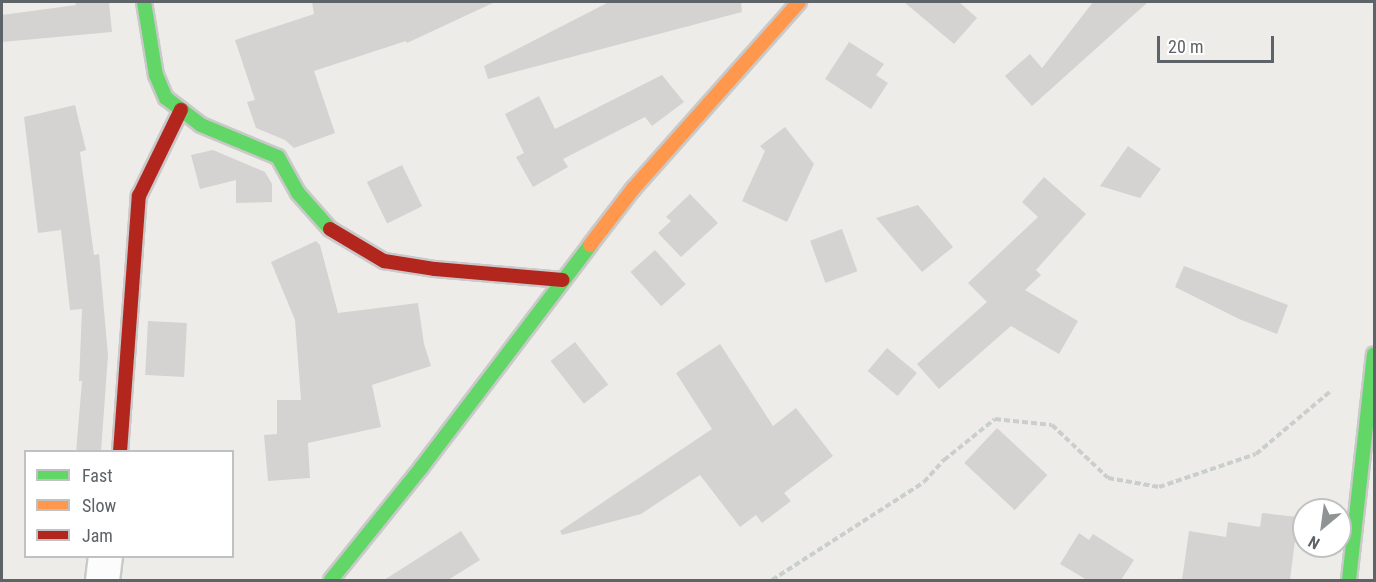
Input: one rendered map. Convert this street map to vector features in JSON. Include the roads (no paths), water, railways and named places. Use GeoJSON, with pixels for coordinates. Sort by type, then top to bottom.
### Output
{"type":"FeatureCollection","features":[{"type":"Feature","properties":{"kind":"street"},"geometry":{"type":"LineString","coordinates":[[144,2],[156,75],[166,98],[223,136],[278,157],[298,193],[335,234],[384,261],[435,269],[563,280]]}},
{"type":"Feature","properties":{"kind":"street"},"geometry":{"type":"LineString","coordinates":[[332,580],[421,468],[633,189],[799,2]]}},
{"type":"Feature","properties":{"kind":"street"},"geometry":{"type":"LineString","coordinates":[[120,450],[139,196],[144,181],[181,110]]}},
{"type":"Feature","properties":{"kind":"street"},"geometry":{"type":"LineString","coordinates":[[1349,580],[1374,358]]}},
{"type":"Feature","properties":{"kind":"street"},"geometry":{"type":"LineString","coordinates":[[102,580],[105,558]]}}]}
